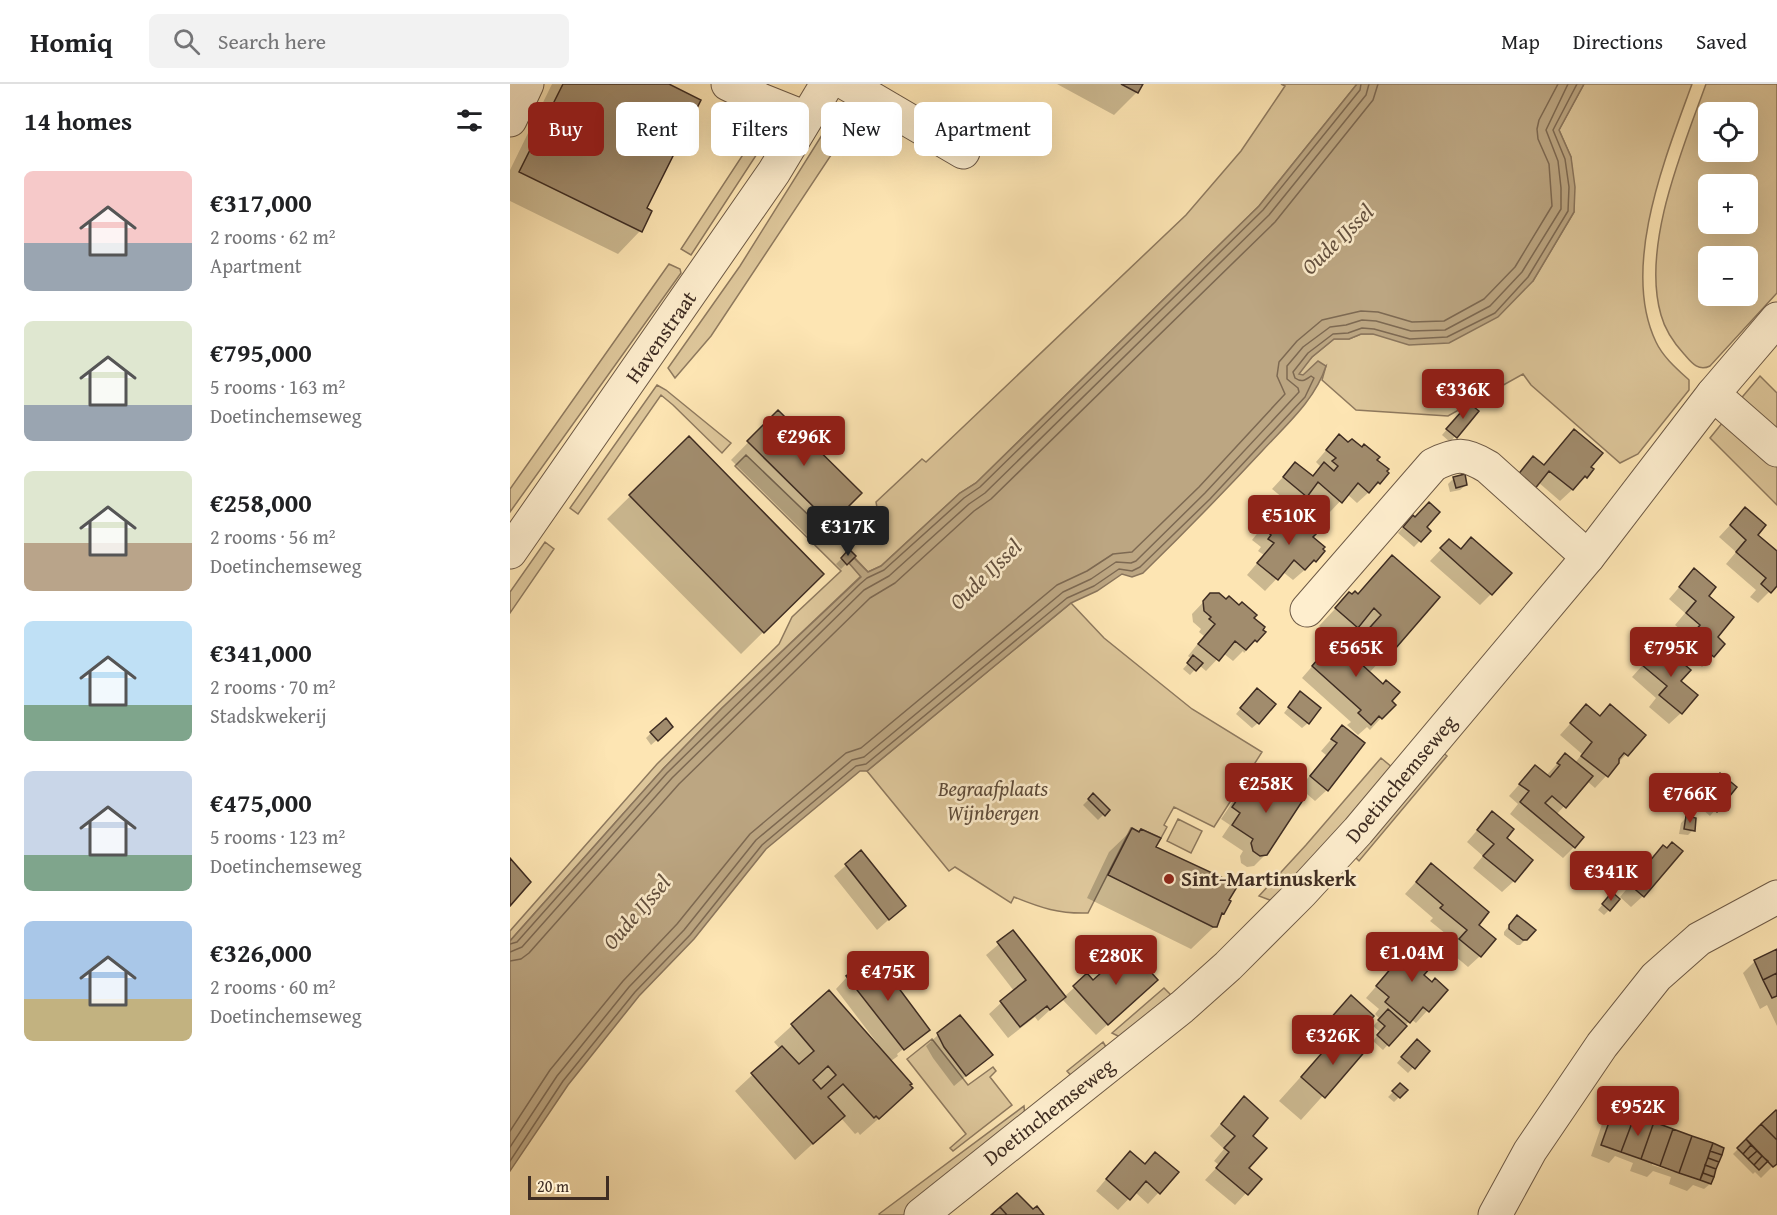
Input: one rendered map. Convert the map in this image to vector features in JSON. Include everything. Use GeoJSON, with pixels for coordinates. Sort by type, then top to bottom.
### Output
{"type":"FeatureCollection","features":[{"type":"Feature","properties":{"kind":"street"},"geometry":{"type":"LineString","coordinates":[[510,120],[526,84]]}},
{"type":"Feature","properties":{"kind":"street"},"geometry":{"type":"LineString","coordinates":[[728,84],[766,102]]}},
{"type":"Feature","properties":{"kind":"street","name":"Havenstraat"},"geometry":{"type":"LineString","coordinates":[[809,113],[827,84]]}},
{"type":"Feature","properties":{"kind":"street"},"geometry":{"type":"LineString","coordinates":[[847,84],[914,123]]}},
{"type":"Feature","properties":{"kind":"street","name":"Havenstraat"},"geometry":{"type":"LineString","coordinates":[[510,552],[783,156]]}},
{"type":"Feature","properties":{"kind":"street","name":"Doetinchemseweg"},"geometry":{"type":"LineString","coordinates":[[921,1215],[1182,1007],[1228,966],[1301,894],[1358,831],[1588,557],[1713,394],[1777,319]]}},
{"type":"Feature","properties":{"kind":"street"},"geometry":{"type":"LineString","coordinates":[[1713,394],[1777,450]]}},
{"type":"Feature","properties":{"kind":"street"},"geometry":{"type":"LineString","coordinates":[[1307,610],[1433,465],[1449,457],[1461,455],[1475,459],[1488,467],[1588,557]]}},
{"type":"Feature","properties":{"kind":"street"},"geometry":{"type":"LineString","coordinates":[[1495,1215],[1530,1150],[1602,1045],[1656,977],[1699,939],[1777,897]]}},
{"type":"Feature","properties":{"kind":"green space"},"geometry":{"type":"Polygon","coordinates":[[[1281,84],[1357,84],[1259,206],[976,483],[960,493],[881,566],[868,572],[855,558],[849,563],[861,576],[722,708],[663,769],[510,941],[510,931],[657,764],[779,644],[792,617],[841,571],[735,466],[746,455],[824,530],[854,536],[878,513],[876,502],[922,459],[926,462],[1186,215],[1241,151],[1285,86],[1281,84]]]}},
{"type":"Feature","properties":{"kind":"green space"},"geometry":{"type":"Polygon","coordinates":[[[1584,84],[1692,84],[1670,144],[1651,212],[1645,246],[1643,280],[1646,312],[1656,342],[1666,358],[1689,380],[1689,390],[1638,454],[1620,463],[1531,385],[1523,374],[1448,416],[1356,410],[1322,380],[1326,366],[1165,518],[1312,357],[1334,339],[1349,339],[1361,334],[1373,334],[1533,281],[1574,212],[1571,157],[1559,130],[1584,84]]]}},
{"type":"Feature","properties":{"kind":"green space"},"geometry":{"type":"Polygon","coordinates":[[[1706,84],[1777,84],[1777,293],[1706,368],[1698,367],[1689,360],[1667,331],[1661,315],[1656,288],[1656,259],[1660,228],[1676,167],[1698,106],[1698,162],[1758,162],[1758,102],[1699,102],[1706,84]]]}},
{"type":"Feature","properties":{"kind":"green space"},"geometry":{"type":"Polygon","coordinates":[[[821,137],[821,156],[830,156],[711,336],[675,378],[668,368],[740,266],[821,137]]]}},
{"type":"Feature","properties":{"kind":"green space"},"geometry":{"type":"Polygon","coordinates":[[[742,156],[756,156],[691,255],[681,249],[742,156]]]}},
{"type":"Feature","properties":{"kind":"green space"},"geometry":{"type":"Polygon","coordinates":[[[669,264],[680,269],[681,273],[510,512],[510,489],[669,264]]]}},
{"type":"Feature","properties":{"kind":"green space"},"geometry":{"type":"Polygon","coordinates":[[[1760,376],[1777,393],[1777,440],[1738,402],[1760,376]]]}},
{"type":"Feature","properties":{"kind":"green space"},"geometry":{"type":"Polygon","coordinates":[[[657,385],[731,443],[722,453],[661,395],[578,514],[570,508],[657,385]]]}},
{"type":"Feature","properties":{"kind":"green space"},"geometry":{"type":"Polygon","coordinates":[[[1727,417],[1777,460],[1777,505],[1710,438],[1727,417]]]}},
{"type":"Feature","properties":{"kind":"green space"},"geometry":{"type":"Polygon","coordinates":[[[545,542],[554,549],[510,613],[510,592],[545,542]]]}},
{"type":"Feature","properties":{"kind":"green space","name":"Begraafplaats Wijnbergen"},"geometry":{"type":"Polygon","coordinates":[[[1071,603],[1104,638],[1192,709],[1262,752],[1214,827],[1174,807],[1164,825],[1167,827],[1161,838],[1141,829],[1139,832],[1131,828],[1088,913],[1050,909],[1014,897],[1011,903],[955,867],[949,871],[867,771],[1071,603]]]}},
{"type":"Feature","properties":{"kind":"green space"},"geometry":{"type":"Polygon","coordinates":[[[1440,750],[1447,756],[1359,861],[1352,854],[1440,750]]]}},
{"type":"Feature","properties":{"kind":"green space"},"geometry":{"type":"Polygon","coordinates":[[[1381,758],[1393,768],[1275,902],[1259,896],[1306,845],[1381,758]]]}},
{"type":"Feature","properties":{"kind":"green space"},"geometry":{"type":"Polygon","coordinates":[[[1178,819],[1202,831],[1191,853],[1167,841],[1178,819]]]}},
{"type":"Feature","properties":{"kind":"green space"},"geometry":{"type":"Polygon","coordinates":[[[1164,988],[1170,994],[1170,1002],[1124,1039],[1112,1033],[1164,988]]]}},
{"type":"Feature","properties":{"kind":"green space"},"geometry":{"type":"Polygon","coordinates":[[[932,1039],[968,1085],[993,1067],[996,1071],[990,1077],[1012,1105],[953,1151],[950,1148],[966,1134],[907,1059],[932,1039]]]}},
{"type":"Feature","properties":{"kind":"green space"},"geometry":{"type":"Polygon","coordinates":[[[1103,1042],[1106,1047],[1074,1079],[1067,1071],[1103,1042]]]}},
{"type":"Feature","properties":{"kind":"green space"},"geometry":{"type":"Polygon","coordinates":[[[1024,1106],[1025,1118],[905,1215],[879,1214],[1024,1106]]]}},
{"type":"Feature","properties":{"kind":"water","name":"Oude IJssel"},"geometry":{"type":"Polygon","coordinates":[[[1357,84],[1584,84],[1559,130],[1571,157],[1575,187],[1574,212],[1533,281],[1498,317],[1449,343],[1409,345],[1373,334],[1361,334],[1349,339],[1334,339],[1312,357],[1299,374],[1303,375],[1318,361],[1326,366],[1308,401],[1189,528],[1143,573],[1132,577],[1122,574],[1097,591],[1071,603],[867,771],[860,771],[766,849],[694,939],[639,996],[568,1085],[510,1171],[510,941],[663,769],[722,708],[861,577],[849,563],[854,558],[868,572],[881,566],[960,493],[976,483],[1259,206],[1357,84]]]}},
{"type":"Feature","properties":{"kind":"building"},"geometry":{"type":"Polygon","coordinates":[[[563,84],[669,84],[701,100],[699,104],[699,102],[616,102],[616,156],[673,156],[647,208],[652,211],[642,232],[519,172],[528,154],[528,156],[604,156],[604,102],[554,102],[563,84]]]}},
{"type":"Feature","properties":{"kind":"building"},"geometry":{"type":"Polygon","coordinates":[[[1121,84],[1143,84],[1138,93],[1121,84]]]}},
{"type":"Feature","properties":{"kind":"building"},"geometry":{"type":"Polygon","coordinates":[[[1469,403],[1479,411],[1457,438],[1446,429],[1469,403]]]}},
{"type":"Feature","properties":{"kind":"building"},"geometry":{"type":"Polygon","coordinates":[[[778,410],[862,493],[831,524],[747,441],[778,410]]]}},
{"type":"Feature","properties":{"kind":"building"},"geometry":{"type":"Polygon","coordinates":[[[1574,429],[1603,453],[1591,467],[1594,469],[1587,478],[1585,476],[1573,490],[1549,471],[1534,490],[1517,476],[1533,456],[1544,465],[1574,429]]]}},
{"type":"Feature","properties":{"kind":"building"},"geometry":{"type":"Polygon","coordinates":[[[1339,434],[1348,442],[1352,439],[1362,447],[1364,444],[1380,457],[1377,460],[1389,469],[1387,471],[1389,473],[1369,493],[1358,483],[1342,503],[1318,482],[1307,497],[1283,477],[1295,462],[1313,476],[1324,462],[1334,471],[1338,466],[1332,461],[1336,458],[1326,450],[1339,434]]]}},
{"type":"Feature","properties":{"kind":"building"},"geometry":{"type":"Polygon","coordinates":[[[689,436],[824,574],[764,633],[629,495],[689,436]]]}},
{"type":"Feature","properties":{"kind":"building"},"geometry":{"type":"Polygon","coordinates":[[[1465,474],[1467,485],[1456,488],[1453,477],[1465,474]]]}},
{"type":"Feature","properties":{"kind":"building"},"geometry":{"type":"Polygon","coordinates":[[[1429,502],[1440,512],[1427,527],[1431,531],[1421,542],[1403,527],[1429,502]]]}},
{"type":"Feature","properties":{"kind":"building"},"geometry":{"type":"Polygon","coordinates":[[[1745,507],[1766,525],[1758,535],[1777,551],[1777,586],[1771,593],[1761,584],[1766,578],[1736,552],[1746,540],[1730,525],[1745,507]]]}},
{"type":"Feature","properties":{"kind":"building"},"geometry":{"type":"Polygon","coordinates":[[[1275,512],[1285,519],[1288,516],[1298,524],[1300,521],[1316,534],[1313,537],[1325,547],[1323,549],[1325,551],[1316,562],[1314,560],[1305,570],[1294,560],[1278,580],[1257,563],[1274,543],[1268,539],[1271,535],[1262,527],[1275,512]]]}},
{"type":"Feature","properties":{"kind":"building"},"geometry":{"type":"Polygon","coordinates":[[[1471,537],[1512,573],[1492,595],[1440,548],[1449,539],[1461,549],[1471,537]]]}},
{"type":"Feature","properties":{"kind":"building"},"geometry":{"type":"Polygon","coordinates":[[[849,549],[856,556],[847,565],[841,558],[849,549]]]}},
{"type":"Feature","properties":{"kind":"building"},"geometry":{"type":"Polygon","coordinates":[[[1392,555],[1440,597],[1389,656],[1364,634],[1381,615],[1374,608],[1358,628],[1335,608],[1349,592],[1352,594],[1355,591],[1358,594],[1392,555]]]}},
{"type":"Feature","properties":{"kind":"building"},"geometry":{"type":"Polygon","coordinates":[[[1694,568],[1716,587],[1709,596],[1734,617],[1718,637],[1725,644],[1714,657],[1690,637],[1700,625],[1686,613],[1696,601],[1679,587],[1694,568]]]}},
{"type":"Feature","properties":{"kind":"building"},"geometry":{"type":"Polygon","coordinates":[[[1210,593],[1219,593],[1226,599],[1229,596],[1239,605],[1242,602],[1257,615],[1254,618],[1265,627],[1263,630],[1266,632],[1246,650],[1235,641],[1219,661],[1198,644],[1215,624],[1204,611],[1203,601],[1210,593]]]}},
{"type":"Feature","properties":{"kind":"building"},"geometry":{"type":"Polygon","coordinates":[[[1344,629],[1368,650],[1358,661],[1383,684],[1386,680],[1400,692],[1392,701],[1396,705],[1382,719],[1379,716],[1371,725],[1358,713],[1361,710],[1312,666],[1344,629]]]}},
{"type":"Feature","properties":{"kind":"building"},"geometry":{"type":"Polygon","coordinates":[[[1660,644],[1691,670],[1681,681],[1698,695],[1682,714],[1659,695],[1667,686],[1642,665],[1660,644]]]}},
{"type":"Feature","properties":{"kind":"building"},"geometry":{"type":"Polygon","coordinates":[[[1193,655],[1203,663],[1196,671],[1187,663],[1193,655]]]}},
{"type":"Feature","properties":{"kind":"building"},"geometry":{"type":"Polygon","coordinates":[[[1257,688],[1276,704],[1259,724],[1240,708],[1257,688]]]}},
{"type":"Feature","properties":{"kind":"building"},"geometry":{"type":"Polygon","coordinates":[[[1300,691],[1321,708],[1309,724],[1288,707],[1300,691]]]}},
{"type":"Feature","properties":{"kind":"building"},"geometry":{"type":"Polygon","coordinates":[[[1586,704],[1600,716],[1610,704],[1646,735],[1628,756],[1624,753],[1608,777],[1581,756],[1592,742],[1570,723],[1586,704]]]}},
{"type":"Feature","properties":{"kind":"building"},"geometry":{"type":"Polygon","coordinates":[[[666,718],[673,727],[658,741],[650,732],[666,718]]]}},
{"type":"Feature","properties":{"kind":"building"},"geometry":{"type":"Polygon","coordinates":[[[1342,725],[1365,743],[1328,791],[1310,776],[1337,743],[1331,739],[1342,725]]]}},
{"type":"Feature","properties":{"kind":"building"},"geometry":{"type":"Polygon","coordinates":[[[1565,753],[1593,776],[1566,808],[1552,796],[1545,803],[1584,837],[1575,848],[1520,802],[1529,791],[1519,784],[1535,765],[1550,777],[1560,765],[1557,763],[1565,753]]]}},
{"type":"Feature","properties":{"kind":"building"},"geometry":{"type":"Polygon","coordinates":[[[1720,773],[1737,787],[1717,812],[1699,797],[1720,773]]]}},
{"type":"Feature","properties":{"kind":"building"},"geometry":{"type":"Polygon","coordinates":[[[1275,777],[1305,797],[1267,855],[1260,856],[1253,851],[1251,843],[1253,839],[1232,825],[1240,813],[1232,807],[1246,787],[1261,797],[1275,777]]]}},
{"type":"Feature","properties":{"kind":"building"},"geometry":{"type":"Polygon","coordinates":[[[1093,793],[1110,810],[1105,816],[1088,799],[1093,793]]]}},
{"type":"Feature","properties":{"kind":"building"},"geometry":{"type":"Polygon","coordinates":[[[1492,811],[1514,829],[1507,838],[1533,860],[1515,882],[1483,856],[1494,844],[1477,830],[1492,811]]]}},
{"type":"Feature","properties":{"kind":"building"},"geometry":{"type":"Polygon","coordinates":[[[1686,816],[1696,818],[1695,831],[1684,829],[1686,816]]]}},
{"type":"Feature","properties":{"kind":"building","name":"Sint-Martinuskerk"},"geometry":{"type":"Polygon","coordinates":[[[1132,828],[1139,832],[1141,829],[1161,838],[1156,847],[1236,884],[1237,887],[1229,900],[1231,901],[1224,914],[1222,913],[1217,927],[1108,875],[1132,828]]]}},
{"type":"Feature","properties":{"kind":"building"},"geometry":{"type":"Polygon","coordinates":[[[1672,842],[1683,851],[1644,897],[1630,885],[1663,845],[1667,848],[1672,842]]]}},
{"type":"Feature","properties":{"kind":"building"},"geometry":{"type":"Polygon","coordinates":[[[861,850],[906,906],[889,920],[845,864],[861,850]]]}},
{"type":"Feature","properties":{"kind":"building"},"geometry":{"type":"Polygon","coordinates":[[[510,858],[531,882],[510,906],[510,858]]]}},
{"type":"Feature","properties":{"kind":"building"},"geometry":{"type":"Polygon","coordinates":[[[1431,863],[1489,912],[1479,925],[1496,939],[1481,957],[1459,939],[1467,930],[1440,908],[1443,905],[1416,882],[1431,863]]]}},
{"type":"Feature","properties":{"kind":"building"},"geometry":{"type":"Polygon","coordinates":[[[1612,892],[1620,899],[1610,911],[1602,904],[1612,892]]]}},
{"type":"Feature","properties":{"kind":"building"},"geometry":{"type":"Polygon","coordinates":[[[1517,915],[1536,930],[1527,940],[1523,940],[1509,929],[1509,925],[1517,915]]]}},
{"type":"Feature","properties":{"kind":"building"},"geometry":{"type":"Polygon","coordinates":[[[1013,930],[1066,997],[1050,1010],[1047,1006],[1020,1027],[1000,1001],[1026,980],[997,942],[1013,930]]]}},
{"type":"Feature","properties":{"kind":"building"},"geometry":{"type":"Polygon","coordinates":[[[1415,940],[1438,959],[1424,975],[1432,982],[1435,978],[1448,990],[1429,1012],[1423,1007],[1410,1023],[1385,1002],[1389,997],[1376,986],[1415,940]]]}},
{"type":"Feature","properties":{"kind":"building"},"geometry":{"type":"Polygon","coordinates":[[[1129,948],[1158,980],[1108,1025],[1073,986],[1087,973],[1093,980],[1129,948]]]}},
{"type":"Feature","properties":{"kind":"building"},"geometry":{"type":"Polygon","coordinates":[[[1777,949],[1777,973],[1763,980],[1754,960],[1777,949]]]}},
{"type":"Feature","properties":{"kind":"building"},"geometry":{"type":"Polygon","coordinates":[[[874,955],[930,1030],[904,1050],[846,976],[874,955]]]}},
{"type":"Feature","properties":{"kind":"building"},"geometry":{"type":"Polygon","coordinates":[[[1777,973],[1777,996],[1772,998],[1763,980],[1777,973]]]}},
{"type":"Feature","properties":{"kind":"building"},"geometry":{"type":"Polygon","coordinates":[[[829,990],[912,1084],[910,1085],[913,1088],[879,1119],[876,1116],[874,1118],[843,1084],[828,1097],[845,1116],[813,1144],[751,1073],[782,1046],[799,1064],[814,1051],[791,1024],[829,990]],[[828,1066],[813,1080],[821,1089],[836,1075],[828,1066]]]}},
{"type":"Feature","properties":{"kind":"building"},"geometry":{"type":"Polygon","coordinates":[[[1351,995],[1374,1016],[1346,1049],[1322,1028],[1351,995]]]}},
{"type":"Feature","properties":{"kind":"building"},"geometry":{"type":"Polygon","coordinates":[[[1388,1009],[1407,1026],[1389,1046],[1377,1035],[1385,1026],[1378,1020],[1388,1009]]]}},
{"type":"Feature","properties":{"kind":"building"},"geometry":{"type":"Polygon","coordinates":[[[960,1015],[993,1055],[966,1076],[944,1047],[937,1033],[960,1015]]]}},
{"type":"Feature","properties":{"kind":"building"},"geometry":{"type":"Polygon","coordinates":[[[1335,1038],[1346,1049],[1355,1038],[1367,1049],[1325,1098],[1301,1077],[1335,1038]]]}},
{"type":"Feature","properties":{"kind":"building"},"geometry":{"type":"Polygon","coordinates":[[[1417,1039],[1430,1051],[1415,1069],[1401,1057],[1417,1039]]]}},
{"type":"Feature","properties":{"kind":"building"},"geometry":{"type":"Polygon","coordinates":[[[1400,1083],[1408,1090],[1400,1098],[1392,1091],[1400,1083]]]}},
{"type":"Feature","properties":{"kind":"building"},"geometry":{"type":"Polygon","coordinates":[[[1244,1096],[1268,1118],[1253,1136],[1267,1148],[1249,1168],[1262,1179],[1248,1195],[1216,1168],[1229,1152],[1224,1148],[1235,1136],[1221,1124],[1244,1096]]]}},
{"type":"Feature","properties":{"kind":"building"},"geometry":{"type":"Polygon","coordinates":[[[1614,1108],[1635,1115],[1621,1152],[1601,1145],[1614,1108]]]}},
{"type":"Feature","properties":{"kind":"building"},"geometry":{"type":"Polygon","coordinates":[[[1777,1111],[1777,1140],[1761,1124],[1777,1111]]]}},
{"type":"Feature","properties":{"kind":"building"},"geometry":{"type":"Polygon","coordinates":[[[1635,1115],[1654,1122],[1641,1159],[1621,1152],[1635,1115]]]}},
{"type":"Feature","properties":{"kind":"building"},"geometry":{"type":"Polygon","coordinates":[[[1654,1122],[1673,1129],[1660,1166],[1641,1159],[1654,1122]]]}},
{"type":"Feature","properties":{"kind":"building"},"geometry":{"type":"Polygon","coordinates":[[[1761,1124],[1777,1140],[1777,1164],[1773,1167],[1746,1139],[1761,1124]]]}},
{"type":"Feature","properties":{"kind":"building"},"geometry":{"type":"Polygon","coordinates":[[[1673,1129],[1692,1136],[1679,1173],[1660,1166],[1673,1129]]]}},
{"type":"Feature","properties":{"kind":"building"},"geometry":{"type":"Polygon","coordinates":[[[1692,1136],[1713,1143],[1700,1180],[1679,1173],[1692,1136]]]}},
{"type":"Feature","properties":{"kind":"building"},"geometry":{"type":"Polygon","coordinates":[[[1746,1139],[1751,1145],[1743,1154],[1737,1148],[1746,1139]]]}},
{"type":"Feature","properties":{"kind":"building"},"geometry":{"type":"Polygon","coordinates":[[[1713,1143],[1724,1148],[1722,1155],[1710,1151],[1713,1143]]]}},
{"type":"Feature","properties":{"kind":"building"},"geometry":{"type":"Polygon","coordinates":[[[1751,1145],[1757,1151],[1748,1159],[1743,1154],[1751,1145]]]}},
{"type":"Feature","properties":{"kind":"building"},"geometry":{"type":"Polygon","coordinates":[[[1130,1151],[1145,1164],[1155,1152],[1179,1172],[1160,1194],[1146,1181],[1130,1200],[1106,1179],[1130,1151]]]}},
{"type":"Feature","properties":{"kind":"building"},"geometry":{"type":"Polygon","coordinates":[[[1710,1151],[1722,1155],[1719,1162],[1708,1158],[1710,1151]]]}},
{"type":"Feature","properties":{"kind":"building"},"geometry":{"type":"Polygon","coordinates":[[[1757,1151],[1762,1156],[1754,1165],[1748,1159],[1757,1151]]]}},
{"type":"Feature","properties":{"kind":"building"},"geometry":{"type":"Polygon","coordinates":[[[1762,1156],[1768,1161],[1759,1170],[1754,1165],[1762,1156]]]}},
{"type":"Feature","properties":{"kind":"building"},"geometry":{"type":"Polygon","coordinates":[[[1708,1158],[1719,1162],[1716,1169],[1705,1165],[1708,1158]]]}},
{"type":"Feature","properties":{"kind":"building"},"geometry":{"type":"Polygon","coordinates":[[[1705,1165],[1716,1169],[1714,1177],[1703,1173],[1705,1165]]]}},
{"type":"Feature","properties":{"kind":"building"},"geometry":{"type":"Polygon","coordinates":[[[1703,1173],[1714,1177],[1711,1184],[1700,1180],[1703,1173]]]}},
{"type":"Feature","properties":{"kind":"building"},"geometry":{"type":"Polygon","coordinates":[[[1017,1193],[1033,1209],[1037,1206],[1044,1215],[1007,1215],[1000,1207],[1017,1193]]]}},
{"type":"Feature","properties":{"kind":"building"},"geometry":{"type":"Polygon","coordinates":[[[1000,1207],[1007,1215],[991,1215],[1000,1207]]]}},
{"type":"Feature","properties":{"kind":"place","name":"Sint-Martinuskerk"},"geometry":{"type":"Point","coordinates":[1169,879]}}]}
